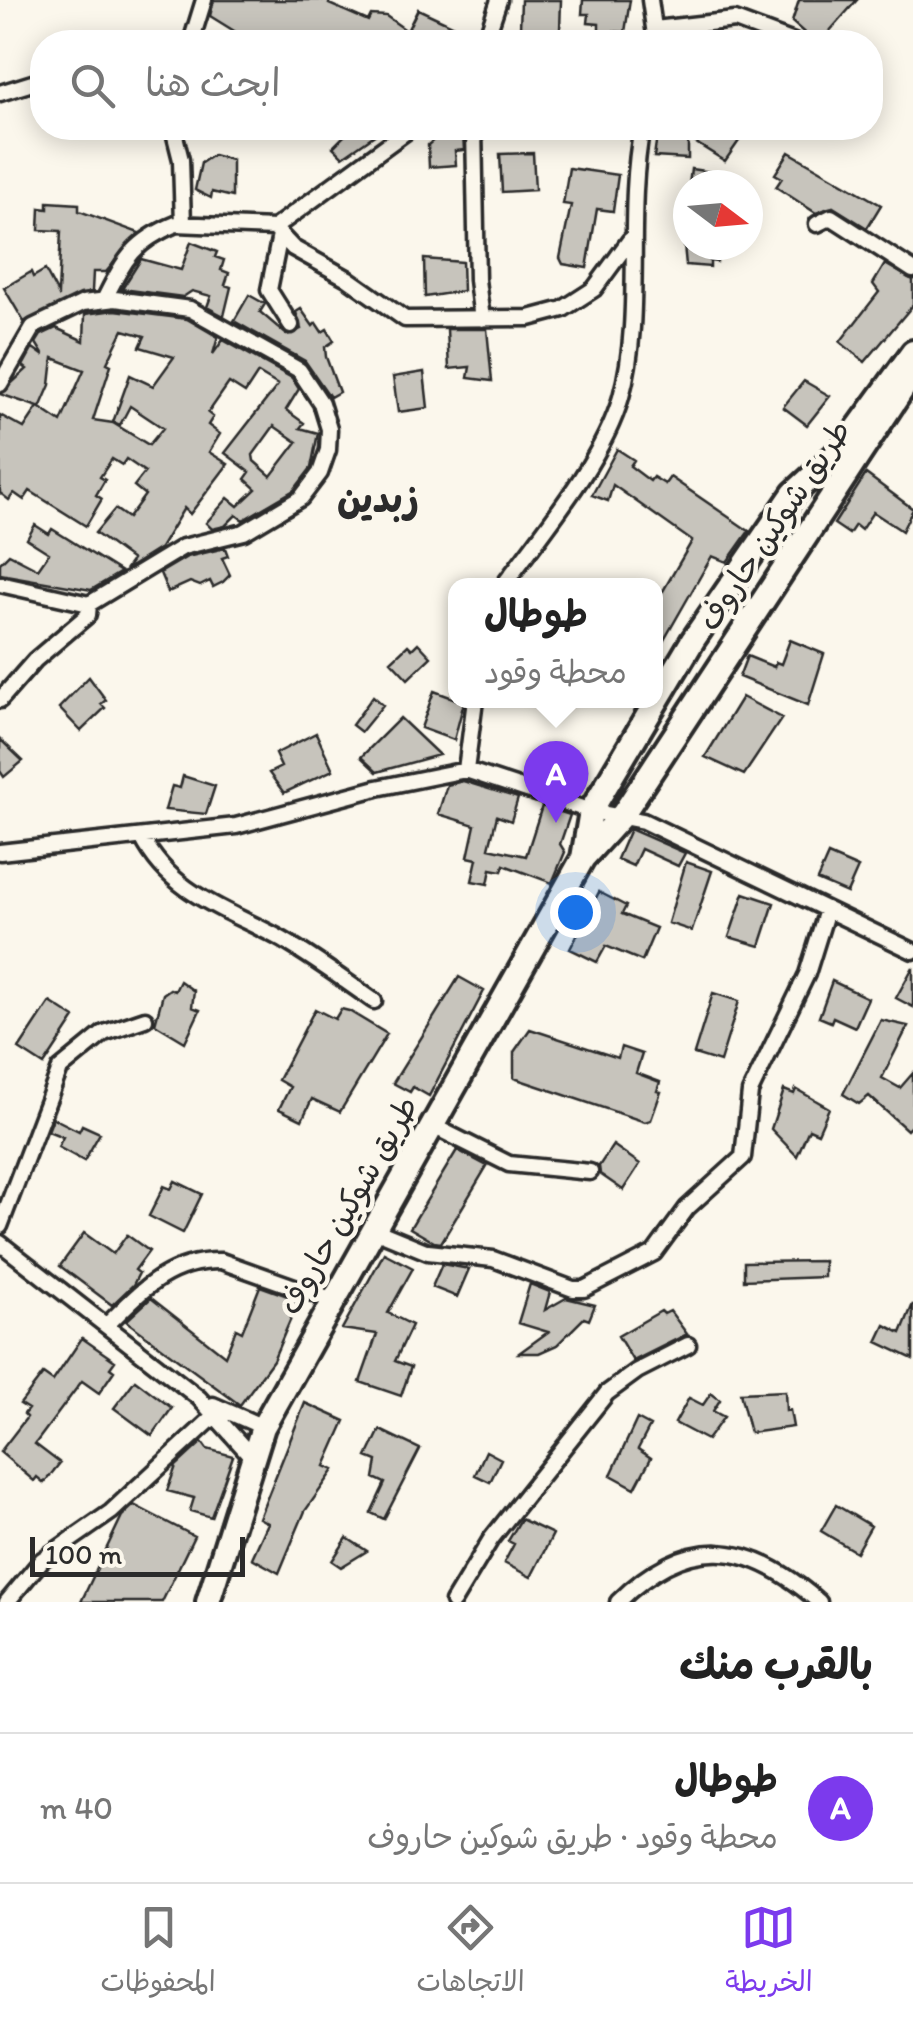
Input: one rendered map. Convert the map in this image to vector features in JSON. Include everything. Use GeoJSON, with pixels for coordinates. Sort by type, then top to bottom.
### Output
{"type":"FeatureCollection","features":[{"type":"Feature","properties":{"kind":"main road","name":"طريق شوكين حاروف"},"geometry":{"type":"LineString","coordinates":[[663,690],[794,493],[844,447],[913,352]]}},
{"type":"Feature","properties":{"kind":"main road","name":"طريق شوكين حاروف"},"geometry":{"type":"LineString","coordinates":[[208,1602],[263,1426],[583,858],[622,814],[913,374]]}},
{"type":"Feature","properties":{"kind":"main road","name":"طريق شوكين حاروف"},"geometry":{"type":"LineString","coordinates":[[583,858],[591,811],[652,708]]}},
{"type":"Feature","properties":{"kind":"street"},"geometry":{"type":"LineString","coordinates":[[195,30],[204,0]]}},
{"type":"Feature","properties":{"kind":"street"},"geometry":{"type":"LineString","coordinates":[[488,30],[499,0]]}},
{"type":"Feature","properties":{"kind":"street"},"geometry":{"type":"LineString","coordinates":[[650,0],[654,30]]}},
{"type":"Feature","properties":{"kind":"street"},"geometry":{"type":"LineString","coordinates":[[685,30],[734,20],[761,30]]}},
{"type":"Feature","properties":{"kind":"street"},"geometry":{"type":"LineString","coordinates":[[0,93],[30,84]]}},
{"type":"Feature","properties":{"kind":"street"},"geometry":{"type":"LineString","coordinates":[[176,140],[181,160],[183,224]]}},
{"type":"Feature","properties":{"kind":"street"},"geometry":{"type":"LineString","coordinates":[[291,325],[269,290],[277,232],[396,140]]}},
{"type":"Feature","properties":{"kind":"street"},"geometry":{"type":"LineString","coordinates":[[474,140],[477,280],[482,319]]}},
{"type":"Feature","properties":{"kind":"street"},"geometry":{"type":"LineString","coordinates":[[508,578],[566,499],[621,397],[631,294],[630,240],[641,140]]}},
{"type":"Feature","properties":{"kind":"street"},"geometry":{"type":"LineString","coordinates":[[818,224],[832,217],[913,270]]}},
{"type":"Feature","properties":{"kind":"street"},"geometry":{"type":"LineString","coordinates":[[104,300],[125,256],[162,230],[183,224],[277,232],[293,248],[347,278],[397,317],[529,318],[563,309],[594,289],[630,240]]}},
{"type":"Feature","properties":{"kind":"street"},"geometry":{"type":"LineString","coordinates":[[0,384],[6,364],[33,327],[84,303],[104,300],[190,309],[298,370],[321,402],[329,429],[328,450],[320,473],[288,508],[244,532],[183,546],[88,604],[0,584]]}},
{"type":"Feature","properties":{"kind":"street"},"geometry":{"type":"LineString","coordinates":[[0,700],[35,660],[88,615],[88,604]]}},
{"type":"Feature","properties":{"kind":"street"},"geometry":{"type":"LineString","coordinates":[[466,770],[474,708]]}},
{"type":"Feature","properties":{"kind":"street"},"geometry":{"type":"LineString","coordinates":[[0,852],[236,826],[466,770],[591,811],[622,814],[913,951]]}},
{"type":"Feature","properties":{"kind":"street"},"geometry":{"type":"LineString","coordinates":[[142,837],[155,864],[175,883],[283,941],[374,1001]]}},
{"type":"Feature","properties":{"kind":"street"},"geometry":{"type":"LineString","coordinates":[[372,1230],[428,1252],[466,1254],[516,1266],[573,1290],[641,1263],[666,1240],[694,1200],[743,1157],[750,1092],[807,974],[826,913]]}},
{"type":"Feature","properties":{"kind":"street"},"geometry":{"type":"LineString","coordinates":[[0,1226],[60,1069],[104,1032],[145,1019]]}},
{"type":"Feature","properties":{"kind":"street"},"geometry":{"type":"LineString","coordinates":[[431,1125],[508,1164],[590,1172]]}},
{"type":"Feature","properties":{"kind":"street"},"geometry":{"type":"LineString","coordinates":[[0,1243],[218,1412],[252,1457]]}},
{"type":"Feature","properties":{"kind":"street"},"geometry":{"type":"LineString","coordinates":[[108,1324],[149,1282],[172,1268],[209,1261],[331,1300]]}},
{"type":"Feature","properties":{"kind":"street"},"geometry":{"type":"LineString","coordinates":[[453,1602],[491,1539],[607,1394],[637,1370],[688,1345]]}},
{"type":"Feature","properties":{"kind":"street"},"geometry":{"type":"LineString","coordinates":[[218,1412],[263,1426]]}},
{"type":"Feature","properties":{"kind":"street"},"geometry":{"type":"LineString","coordinates":[[7,1602],[42,1560],[111,1512],[218,1412]]}},
{"type":"Feature","properties":{"kind":"street"},"geometry":{"type":"LineString","coordinates":[[618,1602],[663,1565],[684,1556],[718,1553],[757,1558],[819,1602]]}},
{"type":"Feature","properties":{"kind":"building"},"geometry":{"type":"Polygon","coordinates":[[[214,0],[330,0],[329,4],[368,21],[371,15],[386,16],[406,30],[233,30],[210,16],[214,0]]]}},
{"type":"Feature","properties":{"kind":"building"},"geometry":{"type":"Polygon","coordinates":[[[521,0],[561,0],[560,30],[520,29],[521,0]]]}},
{"type":"Feature","properties":{"kind":"building"},"geometry":{"type":"Polygon","coordinates":[[[583,0],[630,0],[625,30],[599,30],[599,24],[588,23],[589,14],[582,14],[583,0]]]}},
{"type":"Feature","properties":{"kind":"building"},"geometry":{"type":"Polygon","coordinates":[[[799,0],[857,0],[831,30],[801,30],[792,22],[799,0]]]}},
{"type":"Feature","properties":{"kind":"building"},"geometry":{"type":"Polygon","coordinates":[[[418,9],[463,30],[408,30],[418,9]]]}},
{"type":"Feature","properties":{"kind":"building"},"geometry":{"type":"Polygon","coordinates":[[[340,140],[367,140],[343,157],[333,147],[340,140]]]}},
{"type":"Feature","properties":{"kind":"building"},"geometry":{"type":"Polygon","coordinates":[[[434,140],[463,140],[464,150],[455,151],[456,165],[429,167],[428,145],[434,140]]]}},
{"type":"Feature","properties":{"kind":"building"},"geometry":{"type":"Polygon","coordinates":[[[656,140],[688,140],[688,159],[654,157],[656,140]]]}},
{"type":"Feature","properties":{"kind":"building"},"geometry":{"type":"Polygon","coordinates":[[[691,140],[740,140],[725,161],[691,140]]]}},
{"type":"Feature","properties":{"kind":"building"},"geometry":{"type":"Polygon","coordinates":[[[789,152],[881,205],[867,228],[833,207],[816,213],[776,187],[782,178],[775,174],[789,152]]]}},
{"type":"Feature","properties":{"kind":"building"},"geometry":{"type":"Polygon","coordinates":[[[533,153],[535,190],[502,192],[500,154],[533,153]]]}},
{"type":"Feature","properties":{"kind":"building"},"geometry":{"type":"Polygon","coordinates":[[[213,155],[232,160],[232,197],[212,192],[211,198],[195,190],[201,163],[213,155]]]}},
{"type":"Feature","properties":{"kind":"building"},"geometry":{"type":"Polygon","coordinates":[[[569,168],[618,175],[613,211],[597,209],[587,268],[563,264],[560,258],[571,205],[563,204],[569,168]]]}},
{"type":"Feature","properties":{"kind":"building"},"geometry":{"type":"Polygon","coordinates":[[[48,202],[79,204],[79,211],[139,233],[106,272],[93,272],[92,291],[24,322],[4,288],[31,272],[33,277],[45,270],[58,294],[61,231],[39,230],[40,208],[48,209],[48,202]]]}},
{"type":"Feature","properties":{"kind":"building"},"geometry":{"type":"Polygon","coordinates":[[[191,242],[217,252],[215,257],[224,260],[221,270],[229,273],[225,285],[231,287],[224,316],[207,307],[211,296],[192,291],[183,297],[122,289],[141,259],[181,270],[191,242]]]}},
{"type":"Feature","properties":{"kind":"building"},"geometry":{"type":"Polygon","coordinates":[[[424,259],[462,262],[463,291],[425,297],[424,259]]]}},
{"type":"Feature","properties":{"kind":"building"},"geometry":{"type":"Polygon","coordinates":[[[686,260],[717,260],[710,261],[710,267],[686,265],[686,260]]]}},
{"type":"Feature","properties":{"kind":"building"},"geometry":{"type":"Polygon","coordinates":[[[885,264],[913,280],[913,305],[865,362],[840,342],[879,292],[873,284],[885,264]]]}},
{"type":"Feature","properties":{"kind":"building"},"geometry":{"type":"Polygon","coordinates":[[[249,295],[265,304],[260,312],[287,335],[301,329],[296,312],[301,309],[313,326],[316,323],[322,332],[327,329],[334,341],[325,347],[326,357],[339,392],[330,397],[305,361],[234,321],[249,295]]]}},
{"type":"Feature","properties":{"kind":"building"},"geometry":{"type":"Polygon","coordinates":[[[115,310],[187,319],[218,337],[213,354],[223,340],[292,378],[299,389],[286,410],[304,423],[300,428],[318,433],[311,468],[294,490],[243,520],[236,515],[225,526],[212,529],[206,523],[228,498],[238,506],[256,489],[245,479],[250,472],[225,453],[278,385],[258,373],[245,393],[229,383],[208,413],[213,417],[208,425],[220,434],[209,452],[228,464],[190,514],[184,508],[160,548],[125,570],[132,560],[95,533],[115,509],[128,518],[145,495],[134,486],[145,472],[126,459],[122,465],[112,459],[100,477],[105,480],[96,495],[102,499],[86,526],[30,491],[24,500],[14,493],[9,500],[0,493],[0,415],[24,428],[38,407],[0,394],[27,369],[23,366],[33,348],[44,356],[36,343],[41,335],[56,328],[84,341],[85,314],[115,310]],[[123,330],[107,363],[111,365],[93,420],[113,423],[149,445],[163,428],[130,406],[120,425],[113,422],[130,375],[153,386],[174,357],[140,347],[145,336],[123,330]],[[53,358],[50,385],[40,408],[61,422],[84,370],[53,358]],[[274,426],[253,455],[254,461],[271,476],[297,442],[274,426]]]}},
{"type":"Feature","properties":{"kind":"building"},"geometry":{"type":"Polygon","coordinates":[[[447,329],[487,329],[492,381],[468,378],[470,367],[449,369],[447,329]]]}},
{"type":"Feature","properties":{"kind":"building"},"geometry":{"type":"Polygon","coordinates":[[[424,372],[428,408],[398,412],[393,377],[424,372]]]}},
{"type":"Feature","properties":{"kind":"building"},"geometry":{"type":"Polygon","coordinates":[[[804,381],[830,396],[807,425],[783,407],[804,381]]]}},
{"type":"Feature","properties":{"kind":"building"},"geometry":{"type":"Polygon","coordinates":[[[617,449],[634,460],[630,466],[650,481],[653,477],[665,484],[670,477],[749,531],[727,562],[712,556],[663,642],[663,591],[692,541],[613,485],[608,501],[592,495],[617,449]]]}},
{"type":"Feature","properties":{"kind":"building"},"geometry":{"type":"Polygon","coordinates":[[[866,474],[913,509],[902,531],[873,512],[861,530],[855,525],[849,534],[834,524],[866,474]]]}},
{"type":"Feature","properties":{"kind":"building"},"geometry":{"type":"Polygon","coordinates":[[[35,525],[49,534],[52,529],[121,572],[91,590],[0,574],[0,563],[9,554],[38,569],[49,553],[27,539],[35,525]]]}},
{"type":"Feature","properties":{"kind":"building"},"geometry":{"type":"Polygon","coordinates":[[[225,548],[228,556],[222,558],[230,575],[223,582],[213,587],[210,581],[200,586],[190,582],[168,592],[160,573],[187,557],[225,548]]]}},
{"type":"Feature","properties":{"kind":"building"},"geometry":{"type":"Polygon","coordinates":[[[790,640],[824,654],[808,705],[739,677],[747,656],[774,667],[776,662],[781,664],[790,640]]]}},
{"type":"Feature","properties":{"kind":"building"},"geometry":{"type":"Polygon","coordinates":[[[418,643],[431,657],[408,679],[391,661],[408,645],[412,649],[418,643]]]}},
{"type":"Feature","properties":{"kind":"building"},"geometry":{"type":"Polygon","coordinates":[[[89,677],[106,700],[101,704],[105,708],[81,731],[59,708],[89,677]]]}},
{"type":"Feature","properties":{"kind":"building"},"geometry":{"type":"Polygon","coordinates":[[[434,691],[448,696],[448,708],[462,708],[454,740],[421,728],[434,691]]]}},
{"type":"Feature","properties":{"kind":"building"},"geometry":{"type":"Polygon","coordinates":[[[373,696],[383,705],[361,732],[352,725],[373,696]]]}},
{"type":"Feature","properties":{"kind":"building"},"geometry":{"type":"Polygon","coordinates":[[[742,697],[782,718],[744,775],[705,757],[742,697]]]}},
{"type":"Feature","properties":{"kind":"building"},"geometry":{"type":"Polygon","coordinates":[[[400,718],[439,755],[377,772],[361,757],[400,718]]]}},
{"type":"Feature","properties":{"kind":"building"},"geometry":{"type":"Polygon","coordinates":[[[316,733],[333,770],[284,793],[269,773],[281,767],[275,754],[316,733]]]}},
{"type":"Feature","properties":{"kind":"building"},"geometry":{"type":"Polygon","coordinates":[[[0,739],[23,761],[4,777],[0,771],[0,739]]]}},
{"type":"Feature","properties":{"kind":"building"},"geometry":{"type":"Polygon","coordinates":[[[183,776],[215,786],[206,814],[165,810],[172,786],[180,788],[183,776]]]}},
{"type":"Feature","properties":{"kind":"building"},"geometry":{"type":"Polygon","coordinates":[[[463,781],[518,798],[511,821],[497,816],[489,848],[526,856],[542,806],[570,815],[560,844],[565,852],[552,883],[504,865],[502,871],[491,869],[488,884],[472,881],[477,859],[468,857],[475,825],[438,814],[447,785],[463,781]]]}},
{"type":"Feature","properties":{"kind":"building"},"geometry":{"type":"Polygon","coordinates":[[[630,829],[685,853],[678,866],[641,849],[633,866],[617,859],[630,829]]]}},
{"type":"Feature","properties":{"kind":"building"},"geometry":{"type":"Polygon","coordinates":[[[828,855],[858,868],[847,893],[817,880],[828,855]]]}},
{"type":"Feature","properties":{"kind":"building"},"geometry":{"type":"Polygon","coordinates":[[[686,862],[712,871],[692,931],[668,923],[686,862]]]}},
{"type":"Feature","properties":{"kind":"building"},"geometry":{"type":"Polygon","coordinates":[[[599,892],[626,906],[622,914],[656,928],[642,961],[606,946],[597,962],[570,949],[599,892]]]}},
{"type":"Feature","properties":{"kind":"building"},"geometry":{"type":"Polygon","coordinates":[[[744,893],[774,903],[760,946],[729,937],[744,893]]]}},
{"type":"Feature","properties":{"kind":"building"},"geometry":{"type":"Polygon","coordinates":[[[913,967],[913,1007],[896,998],[913,967]]]}},
{"type":"Feature","properties":{"kind":"building"},"geometry":{"type":"Polygon","coordinates":[[[459,977],[484,991],[429,1096],[413,1087],[410,1092],[393,1083],[459,977]]]}},
{"type":"Feature","properties":{"kind":"building"},"geometry":{"type":"Polygon","coordinates":[[[180,981],[194,991],[192,1007],[200,1010],[185,1042],[155,1024],[163,994],[170,989],[175,991],[180,981]]]}},
{"type":"Feature","properties":{"kind":"building"},"geometry":{"type":"Polygon","coordinates":[[[832,981],[868,998],[855,1027],[833,1017],[831,1022],[819,1017],[832,981]]]}},
{"type":"Feature","properties":{"kind":"building"},"geometry":{"type":"Polygon","coordinates":[[[713,993],[739,1001],[720,1062],[694,1054],[713,993]]]}},
{"type":"Feature","properties":{"kind":"building"},"geometry":{"type":"Polygon","coordinates":[[[50,1002],[75,1018],[44,1065],[19,1049],[50,1002]]]}},
{"type":"Feature","properties":{"kind":"building"},"geometry":{"type":"Polygon","coordinates":[[[315,1009],[335,1019],[341,1009],[349,1011],[387,1034],[340,1112],[312,1099],[302,1120],[279,1109],[290,1087],[278,1080],[315,1009]]]}},
{"type":"Feature","properties":{"kind":"building"},"geometry":{"type":"Polygon","coordinates":[[[881,1020],[908,1026],[882,1078],[900,1088],[913,1073],[913,1124],[907,1130],[869,1096],[859,1104],[843,1094],[881,1020]]]}},
{"type":"Feature","properties":{"kind":"building"},"geometry":{"type":"Polygon","coordinates":[[[530,1029],[618,1058],[621,1047],[642,1054],[636,1073],[660,1082],[657,1091],[661,1092],[651,1120],[645,1122],[514,1078],[514,1052],[530,1029]]]}},
{"type":"Feature","properties":{"kind":"building"},"geometry":{"type":"Polygon","coordinates":[[[796,1089],[829,1108],[818,1133],[809,1129],[797,1156],[771,1129],[784,1090],[794,1094],[796,1089]]]}},
{"type":"Feature","properties":{"kind":"building"},"geometry":{"type":"Polygon","coordinates":[[[53,1118],[79,1131],[82,1125],[100,1133],[84,1161],[58,1147],[63,1137],[48,1131],[53,1118]]]}},
{"type":"Feature","properties":{"kind":"building"},"geometry":{"type":"Polygon","coordinates":[[[613,1145],[640,1164],[623,1190],[600,1174],[599,1166],[613,1145]]]}},
{"type":"Feature","properties":{"kind":"building"},"geometry":{"type":"Polygon","coordinates":[[[457,1150],[487,1166],[441,1243],[434,1242],[410,1228],[457,1150]]]}},
{"type":"Feature","properties":{"kind":"building"},"geometry":{"type":"Polygon","coordinates":[[[175,1181],[202,1194],[183,1233],[149,1216],[164,1186],[171,1189],[175,1181]]]}},
{"type":"Feature","properties":{"kind":"building"},"geometry":{"type":"Polygon","coordinates":[[[84,1233],[113,1254],[127,1235],[149,1251],[135,1270],[139,1273],[133,1285],[112,1305],[60,1266],[84,1233]]]}},
{"type":"Feature","properties":{"kind":"building"},"geometry":{"type":"Polygon","coordinates":[[[384,1253],[413,1268],[388,1313],[412,1325],[395,1361],[411,1367],[401,1396],[360,1382],[377,1334],[342,1329],[384,1253]]]}},
{"type":"Feature","properties":{"kind":"building"},"geometry":{"type":"Polygon","coordinates":[[[824,1261],[824,1277],[744,1280],[744,1262],[824,1261]]]}},
{"type":"Feature","properties":{"kind":"building"},"geometry":{"type":"Polygon","coordinates":[[[442,1264],[469,1269],[457,1297],[432,1287],[442,1264]]]}},
{"type":"Feature","properties":{"kind":"building"},"geometry":{"type":"Polygon","coordinates":[[[530,1284],[550,1292],[545,1310],[566,1298],[595,1305],[589,1320],[584,1318],[557,1345],[539,1353],[519,1353],[548,1332],[518,1323],[530,1284]]]}},
{"type":"Feature","properties":{"kind":"building"},"geometry":{"type":"Polygon","coordinates":[[[260,1286],[299,1300],[273,1360],[240,1405],[126,1321],[151,1298],[225,1356],[236,1329],[242,1332],[260,1286]]]}},
{"type":"Feature","properties":{"kind":"building"},"geometry":{"type":"Polygon","coordinates":[[[913,1304],[913,1359],[877,1342],[885,1325],[901,1333],[913,1304]]]}},
{"type":"Feature","properties":{"kind":"building"},"geometry":{"type":"Polygon","coordinates":[[[661,1311],[670,1311],[687,1334],[633,1361],[618,1336],[661,1311]]]}},
{"type":"Feature","properties":{"kind":"building"},"geometry":{"type":"Polygon","coordinates":[[[82,1338],[115,1361],[110,1368],[114,1371],[99,1393],[82,1381],[35,1444],[60,1463],[44,1483],[37,1477],[34,1481],[0,1452],[27,1417],[24,1414],[28,1409],[20,1404],[43,1374],[53,1381],[82,1338]]]}},
{"type":"Feature","properties":{"kind":"building"},"geometry":{"type":"Polygon","coordinates":[[[135,1380],[172,1408],[152,1436],[114,1408],[135,1380]]]}},
{"type":"Feature","properties":{"kind":"building"},"geometry":{"type":"Polygon","coordinates":[[[785,1391],[786,1411],[790,1410],[793,1427],[750,1433],[740,1393],[785,1391]]]}},
{"type":"Feature","properties":{"kind":"building"},"geometry":{"type":"Polygon","coordinates":[[[711,1393],[720,1400],[713,1411],[724,1417],[707,1440],[675,1423],[689,1398],[703,1405],[711,1393]]]}},
{"type":"Feature","properties":{"kind":"building"},"geometry":{"type":"Polygon","coordinates":[[[305,1403],[345,1421],[325,1466],[334,1470],[305,1511],[279,1573],[252,1558],[268,1523],[259,1518],[305,1403]]]}},
{"type":"Feature","properties":{"kind":"building"},"geometry":{"type":"Polygon","coordinates":[[[637,1419],[650,1426],[638,1449],[651,1458],[635,1488],[611,1475],[637,1419]]]}},
{"type":"Feature","properties":{"kind":"building"},"geometry":{"type":"Polygon","coordinates":[[[380,1430],[420,1449],[384,1519],[371,1513],[385,1483],[374,1478],[377,1461],[367,1457],[380,1430]]]}},
{"type":"Feature","properties":{"kind":"building"},"geometry":{"type":"Polygon","coordinates":[[[202,1442],[207,1449],[233,1456],[211,1517],[190,1511],[194,1498],[167,1491],[176,1466],[202,1442]]]}},
{"type":"Feature","properties":{"kind":"building"},"geometry":{"type":"Polygon","coordinates":[[[486,1451],[501,1459],[490,1482],[475,1475],[486,1451]]]}},
{"type":"Feature","properties":{"kind":"building"},"geometry":{"type":"Polygon","coordinates":[[[134,1505],[194,1536],[162,1602],[81,1602],[122,1516],[134,1505]]]}},
{"type":"Feature","properties":{"kind":"building"},"geometry":{"type":"Polygon","coordinates":[[[836,1505],[871,1526],[856,1552],[821,1531],[836,1505]]]}},
{"type":"Feature","properties":{"kind":"building"},"geometry":{"type":"Polygon","coordinates":[[[521,1519],[553,1534],[531,1577],[504,1563],[514,1544],[508,1541],[521,1519]]]}},
{"type":"Feature","properties":{"kind":"building"},"geometry":{"type":"Polygon","coordinates":[[[347,1538],[367,1551],[341,1567],[332,1561],[347,1538]]]}},
{"type":"Feature","properties":{"kind":"place","name":"طوطال"},"geometry":{"type":"Point","coordinates":[556,823]}},
{"type":"Feature","properties":{"kind":"district","name":"زبدين"},"geometry":{"type":"Point","coordinates":[378,499]}}]}
